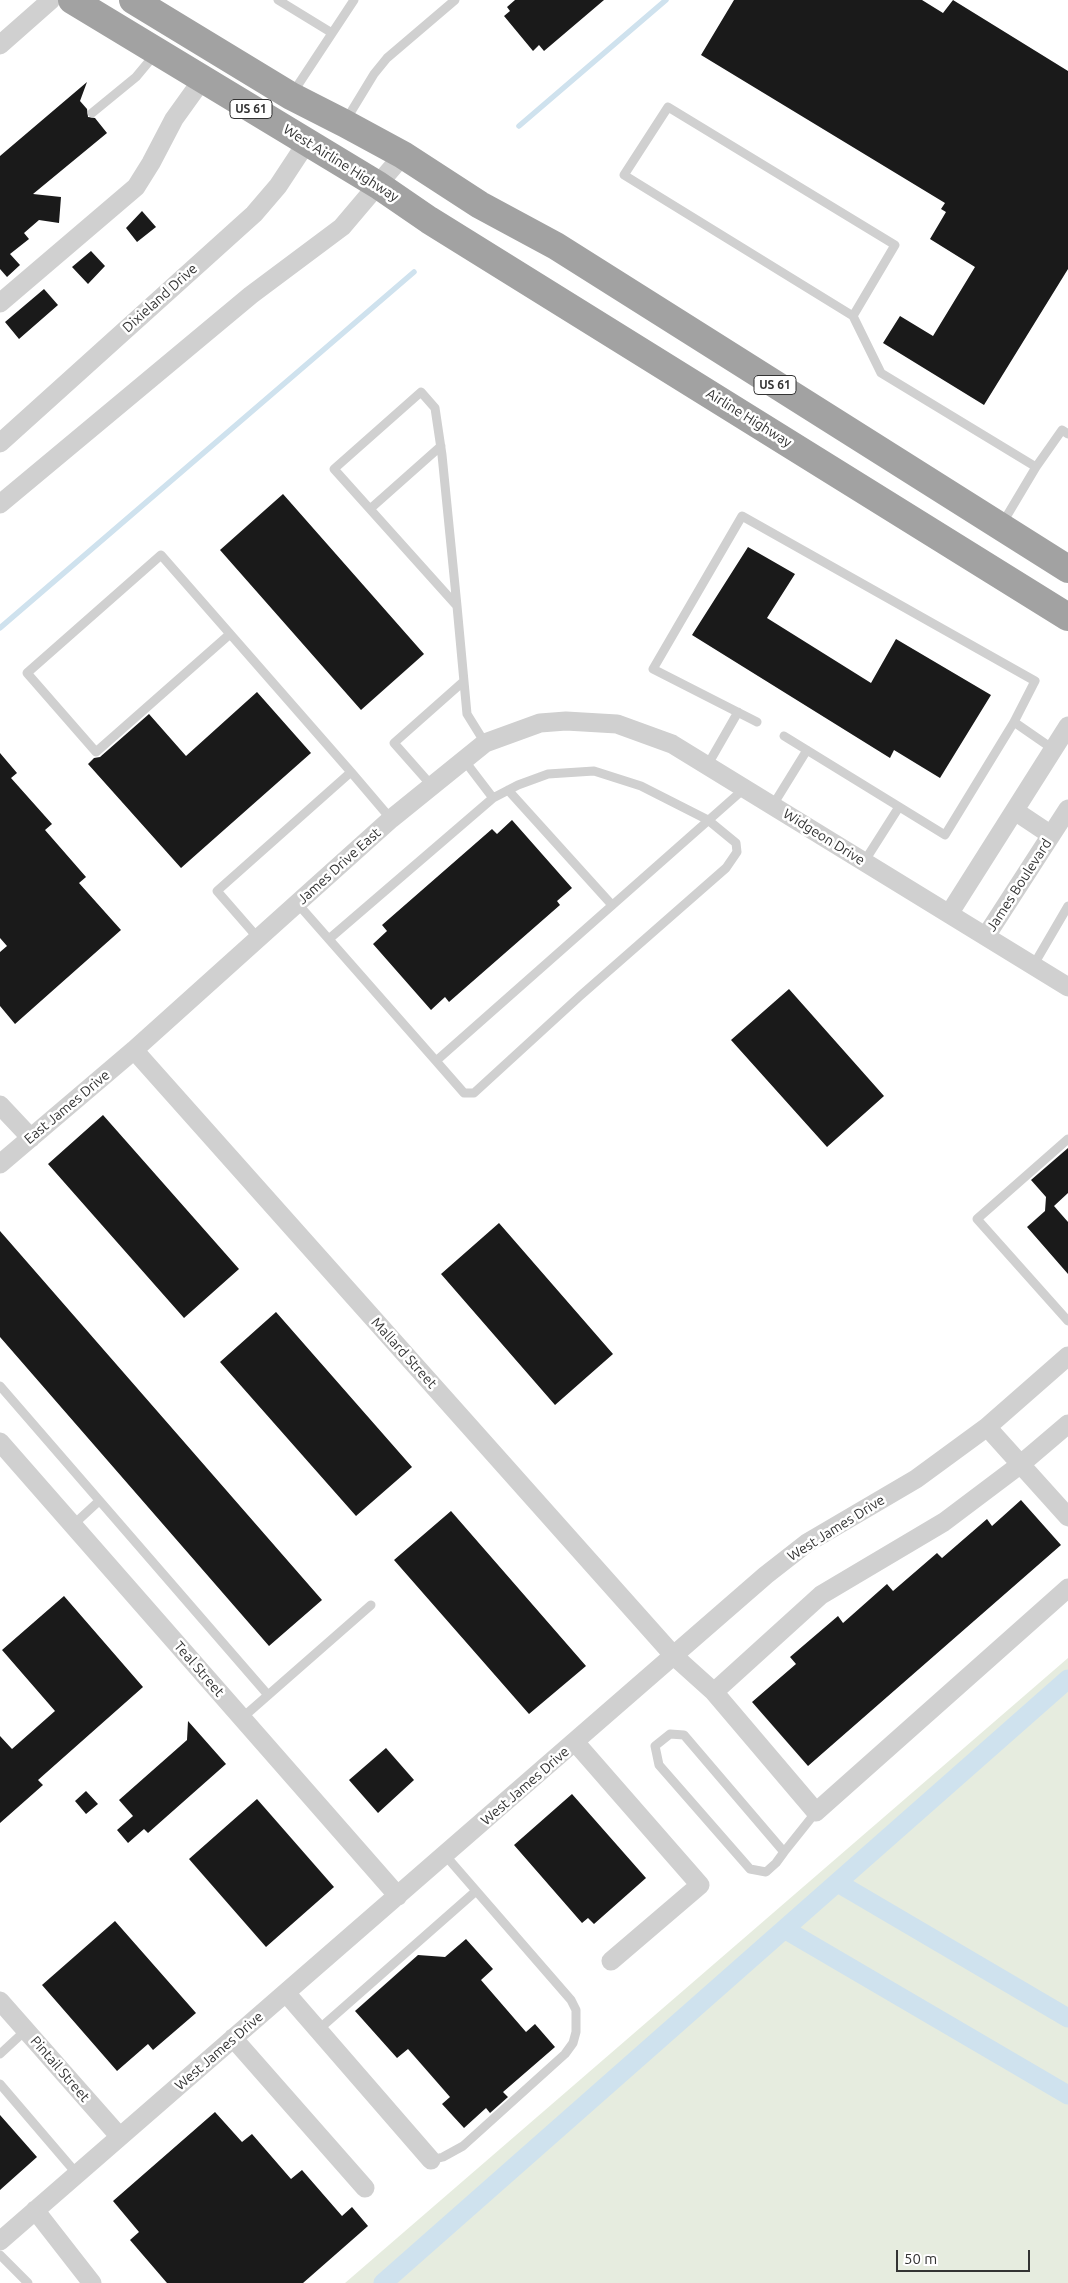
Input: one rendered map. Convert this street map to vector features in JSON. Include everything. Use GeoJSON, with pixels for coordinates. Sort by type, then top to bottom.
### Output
{"type":"FeatureCollection","features":[{"type":"Feature","properties":{"kind":"highway","name":"West Airline Highway"},"geometry":{"type":"LineString","coordinates":[[72,0],[378,185],[429,220]]}},
{"type":"Feature","properties":{"kind":"highway","name":"US 61"},"geometry":{"type":"LineString","coordinates":[[133,0],[291,96],[403,156],[480,205],[556,246],[1068,569]]}},
{"type":"Feature","properties":{"kind":"highway","name":"Airline Highway"},"geometry":{"type":"LineString","coordinates":[[429,220],[1068,617]]}},
{"type":"Feature","properties":{"kind":"street"},"geometry":{"type":"LineString","coordinates":[[0,45],[51,0]]}},
{"type":"Feature","properties":{"kind":"street"},"geometry":{"type":"LineString","coordinates":[[0,303],[136,187],[174,119],[202,80]]}},
{"type":"Feature","properties":{"kind":"street","name":"Dixieland Drive"},"geometry":{"type":"LineString","coordinates":[[0,443],[254,214],[278,186],[307,142]]}},
{"type":"Feature","properties":{"kind":"street"},"geometry":{"type":"LineString","coordinates":[[0,504],[251,295],[342,226],[403,156]]}},
{"type":"Feature","properties":{"kind":"street","name":"James Drive East"},"geometry":{"type":"LineString","coordinates":[[134,1050],[391,819],[485,742],[540,723],[566,721]]}},
{"type":"Feature","properties":{"kind":"street","name":"Widgeon Drive"},"geometry":{"type":"LineString","coordinates":[[566,721],[617,724],[672,744],[1068,987]]}},
{"type":"Feature","properties":{"kind":"street"},"geometry":{"type":"LineString","coordinates":[[949,914],[1068,726]]}},
{"type":"Feature","properties":{"kind":"street","name":"James Boulevard"},"geometry":{"type":"LineString","coordinates":[[986,936],[1068,809]]}},
{"type":"Feature","properties":{"kind":"street"},"geometry":{"type":"LineString","coordinates":[[1015,810],[1051,835]]}},
{"type":"Feature","properties":{"kind":"street","name":"East James Drive"},"geometry":{"type":"LineString","coordinates":[[0,1164],[134,1050]]}},
{"type":"Feature","properties":{"kind":"street","name":"Mallard Street"},"geometry":{"type":"LineString","coordinates":[[134,1050],[674,1656],[714,1692],[816,1812]]}},
{"type":"Feature","properties":{"kind":"street"},"geometry":{"type":"LineString","coordinates":[[0,1105],[31,1138]]}},
{"type":"Feature","properties":{"kind":"street","name":"West James Drive"},"geometry":{"type":"LineString","coordinates":[[0,2240],[398,1896],[766,1574],[807,1543],[916,1479],[988,1427],[1068,1356]]}},
{"type":"Feature","properties":{"kind":"street"},"geometry":{"type":"LineString","coordinates":[[714,1692],[821,1595],[944,1522],[1021,1464],[1068,1424]]}},
{"type":"Feature","properties":{"kind":"street"},"geometry":{"type":"LineString","coordinates":[[988,1427],[1068,1517]]}},
{"type":"Feature","properties":{"kind":"street","name":"Teal Street"},"geometry":{"type":"LineString","coordinates":[[0,1442],[398,1896]]}},
{"type":"Feature","properties":{"kind":"street"},"geometry":{"type":"LineString","coordinates":[[816,1812],[1068,1588]]}},
{"type":"Feature","properties":{"kind":"street"},"geometry":{"type":"LineString","coordinates":[[575,1742],[700,1885],[611,1961]]}},
{"type":"Feature","properties":{"kind":"street"},"geometry":{"type":"LineString","coordinates":[[286,1993],[431,2160]]}},
{"type":"Feature","properties":{"kind":"street","name":"Pintail Street"},"geometry":{"type":"LineString","coordinates":[[0,2001],[120,2137]]}},
{"type":"Feature","properties":{"kind":"street"},"geometry":{"type":"LineString","coordinates":[[233,2038],[365,2188]]}},
{"type":"Feature","properties":{"kind":"street"},"geometry":{"type":"LineString","coordinates":[[36,2210],[92,2283]]}},
{"type":"Feature","properties":{"kind":"lane"},"geometry":{"type":"LineString","coordinates":[[278,0],[301,9],[332,33]]}},
{"type":"Feature","properties":{"kind":"lane"},"geometry":{"type":"LineString","coordinates":[[344,123],[374,74],[387,58],[456,0]]}},
{"type":"Feature","properties":{"kind":"lane"},"geometry":{"type":"LineString","coordinates":[[291,96],[352,1]]}},
{"type":"Feature","properties":{"kind":"lane"},"geometry":{"type":"LineString","coordinates":[[92,112],[136,77],[156,52]]}},
{"type":"Feature","properties":{"kind":"lane"},"geometry":{"type":"LineString","coordinates":[[853,316],[895,245],[668,108],[624,176],[853,316],[881,373],[1036,467]]}},
{"type":"Feature","properties":{"kind":"lane"},"geometry":{"type":"LineString","coordinates":[[457,606],[334,469],[421,392],[435,408],[441,446],[457,606],[467,714],[485,742]]}},
{"type":"Feature","properties":{"kind":"lane"},"geometry":{"type":"LineString","coordinates":[[1001,527],[1036,467],[1062,430],[1068,434]]}},
{"type":"Feature","properties":{"kind":"lane"},"geometry":{"type":"LineString","coordinates":[[370,509],[441,446]]}},
{"type":"Feature","properties":{"kind":"lane"},"geometry":{"type":"LineString","coordinates":[[757,722],[653,669],[742,516],[1035,681],[1014,722],[945,835],[784,736]]}},
{"type":"Feature","properties":{"kind":"lane"},"geometry":{"type":"LineString","coordinates":[[230,634],[96,752],[27,673],[161,555],[351,772],[391,819]]}},
{"type":"Feature","properties":{"kind":"lane"},"geometry":{"type":"LineString","coordinates":[[432,786],[394,743],[464,681]]}},
{"type":"Feature","properties":{"kind":"lane"},"geometry":{"type":"LineString","coordinates":[[707,766],[738,712]]}},
{"type":"Feature","properties":{"kind":"lane"},"geometry":{"type":"LineString","coordinates":[[1014,722],[1053,749]]}},
{"type":"Feature","properties":{"kind":"lane"},"geometry":{"type":"LineString","coordinates":[[773,805],[807,750]]}},
{"type":"Feature","properties":{"kind":"lane"},"geometry":{"type":"LineString","coordinates":[[464,760],[493,798]]}},
{"type":"Feature","properties":{"kind":"lane"},"geometry":{"type":"LineString","coordinates":[[297,903],[464,1093],[474,1093],[580,996],[726,868],[737,852],[736,843],[708,820],[641,786],[594,771],[548,774],[493,798],[329,939]]}},
{"type":"Feature","properties":{"kind":"lane"},"geometry":{"type":"LineString","coordinates":[[258,938],[217,891],[351,772]]}},
{"type":"Feature","properties":{"kind":"lane"},"geometry":{"type":"LineString","coordinates":[[436,1060],[745,788]]}},
{"type":"Feature","properties":{"kind":"lane"},"geometry":{"type":"LineString","coordinates":[[508,790],[612,905]]}},
{"type":"Feature","properties":{"kind":"lane"},"geometry":{"type":"LineString","coordinates":[[864,862],[899,807]]}},
{"type":"Feature","properties":{"kind":"lane"},"geometry":{"type":"LineString","coordinates":[[1033,966],[1068,906]]}},
{"type":"Feature","properties":{"kind":"lane"},"geometry":{"type":"LineString","coordinates":[[1068,1139],[977,1219],[1068,1321]]}},
{"type":"Feature","properties":{"kind":"lane"},"geometry":{"type":"LineString","coordinates":[[0,1386],[268,1695]]}},
{"type":"Feature","properties":{"kind":"lane"},"geometry":{"type":"LineString","coordinates":[[73,1525],[100,1501]]}},
{"type":"Feature","properties":{"kind":"lane"},"geometry":{"type":"LineString","coordinates":[[242,1718],[371,1605]]}},
{"type":"Feature","properties":{"kind":"lane"},"geometry":{"type":"LineString","coordinates":[[784,1852],[684,1735],[670,1734],[655,1746],[660,1765],[750,1870],[766,1872],[776,1863],[816,1812]]}},
{"type":"Feature","properties":{"kind":"lane"},"geometry":{"type":"LineString","coordinates":[[431,2160],[451,2154],[484,2127],[565,2054],[573,2043],[576,2032],[576,2010],[570,2000],[445,1855]]}},
{"type":"Feature","properties":{"kind":"lane"},"geometry":{"type":"LineString","coordinates":[[318,2030],[476,1891]]}},
{"type":"Feature","properties":{"kind":"lane"},"geometry":{"type":"LineString","coordinates":[[0,2054],[26,2030]]}},
{"type":"Feature","properties":{"kind":"lane"},"geometry":{"type":"LineString","coordinates":[[0,2084],[77,2174]]}},
{"type":"Feature","properties":{"kind":"lane"},"geometry":{"type":"LineString","coordinates":[[0,2255],[28,2283]]}},
{"type":"Feature","properties":{"kind":"shaded area"},"geometry":{"type":"Polygon","coordinates":[[[1068,1658],[1068,2283],[345,2283],[1068,1658]]]}},
{"type":"Feature","properties":{"kind":"building"},"geometry":{"type":"Polygon","coordinates":[[[515,0],[604,0],[544,51],[539,45],[533,51],[504,16],[510,11],[507,7],[515,0]]]}},
{"type":"Feature","properties":{"kind":"building"},"geometry":{"type":"Polygon","coordinates":[[[734,0],[922,0],[943,13],[953,0],[1068,71],[1068,269],[984,405],[883,343],[900,316],[933,336],[975,267],[930,239],[946,212],[941,209],[945,203],[701,55],[734,0]]]}},
{"type":"Feature","properties":{"kind":"building"},"geometry":{"type":"Polygon","coordinates":[[[87,82],[80,101],[87,109],[88,117],[95,118],[107,133],[33,194],[61,197],[59,223],[39,220],[24,233],[29,239],[10,254],[20,265],[7,277],[0,269],[0,156],[87,82]]]}},
{"type":"Feature","properties":{"kind":"building"},"geometry":{"type":"Polygon","coordinates":[[[142,211],[156,227],[137,242],[126,228],[142,211]]]}},
{"type":"Feature","properties":{"kind":"building"},"geometry":{"type":"Polygon","coordinates":[[[91,251],[105,266],[88,284],[72,267],[91,251]]]}},
{"type":"Feature","properties":{"kind":"building"},"geometry":{"type":"Polygon","coordinates":[[[44,289],[58,305],[19,339],[5,322],[44,289]]]}},
{"type":"Feature","properties":{"kind":"building"},"geometry":{"type":"Polygon","coordinates":[[[283,494],[424,654],[361,710],[220,550],[283,494]]]}},
{"type":"Feature","properties":{"kind":"building"},"geometry":{"type":"Polygon","coordinates":[[[748,547],[795,574],[767,618],[871,683],[896,639],[991,695],[940,778],[894,750],[890,758],[692,635],[748,547]]]}},
{"type":"Feature","properties":{"kind":"building"},"geometry":{"type":"Polygon","coordinates":[[[257,692],[311,753],[181,868],[88,764],[94,758],[100,757],[149,714],[186,756],[257,692]]]}},
{"type":"Feature","properties":{"kind":"building"},"geometry":{"type":"Polygon","coordinates":[[[0,753],[17,773],[11,778],[52,824],[45,830],[86,877],[79,883],[121,930],[15,1024],[0,1006],[0,952],[7,946],[0,938],[0,753]]]}},
{"type":"Feature","properties":{"kind":"building"},"geometry":{"type":"Polygon","coordinates":[[[512,820],[572,888],[557,901],[560,905],[449,1002],[445,997],[431,1010],[373,944],[387,931],[382,925],[492,829],[497,834],[512,820]]]}},
{"type":"Feature","properties":{"kind":"building"},"geometry":{"type":"Polygon","coordinates":[[[789,989],[884,1096],[827,1147],[731,1040],[789,989]]]}},
{"type":"Feature","properties":{"kind":"building"},"geometry":{"type":"Polygon","coordinates":[[[103,1115],[239,1269],[184,1318],[48,1164],[103,1115]]]}},
{"type":"Feature","properties":{"kind":"building"},"geometry":{"type":"Polygon","coordinates":[[[1068,1148],[1068,1193],[1054,1206],[1068,1222],[1068,1274],[1027,1227],[1045,1211],[1046,1197],[1031,1180],[1068,1148]]]}},
{"type":"Feature","properties":{"kind":"building"},"geometry":{"type":"Polygon","coordinates":[[[499,1223],[613,1354],[555,1405],[441,1274],[499,1223]]]}},
{"type":"Feature","properties":{"kind":"building"},"geometry":{"type":"Polygon","coordinates":[[[0,1231],[322,1600],[269,1646],[0,1337],[0,1231]]]}},
{"type":"Feature","properties":{"kind":"building"},"geometry":{"type":"Polygon","coordinates":[[[276,1312],[412,1467],[356,1516],[220,1362],[276,1312]]]}},
{"type":"Feature","properties":{"kind":"building"},"geometry":{"type":"Polygon","coordinates":[[[1021,1500],[1061,1545],[808,1766],[752,1702],[796,1664],[790,1657],[838,1616],[843,1623],[887,1584],[893,1591],[937,1553],[942,1558],[987,1519],[992,1526],[1021,1500]]]}},
{"type":"Feature","properties":{"kind":"building"},"geometry":{"type":"Polygon","coordinates":[[[451,1511],[586,1666],[529,1714],[394,1560],[451,1511]]]}},
{"type":"Feature","properties":{"kind":"building"},"geometry":{"type":"Polygon","coordinates":[[[64,1596],[143,1687],[38,1780],[43,1785],[0,1823],[0,1736],[12,1749],[55,1711],[2,1650],[64,1596]]]}},
{"type":"Feature","properties":{"kind":"building"},"geometry":{"type":"Polygon","coordinates":[[[188,1721],[226,1764],[148,1833],[144,1829],[128,1843],[117,1830],[133,1816],[119,1800],[187,1740],[188,1721]]]}},
{"type":"Feature","properties":{"kind":"building"},"geometry":{"type":"Polygon","coordinates":[[[386,1748],[414,1780],[378,1813],[349,1780],[386,1748]]]}},
{"type":"Feature","properties":{"kind":"building"},"geometry":{"type":"Polygon","coordinates":[[[86,1791],[98,1804],[86,1814],[75,1801],[86,1791]]]}},
{"type":"Feature","properties":{"kind":"building"},"geometry":{"type":"Polygon","coordinates":[[[572,1794],[646,1878],[594,1924],[588,1918],[582,1923],[514,1845],[572,1794]]]}},
{"type":"Feature","properties":{"kind":"building"},"geometry":{"type":"Polygon","coordinates":[[[257,1799],[334,1887],[266,1947],[189,1859],[257,1799]]]}},
{"type":"Feature","properties":{"kind":"building"},"geometry":{"type":"Polygon","coordinates":[[[115,1921],[196,2013],[153,2050],[148,2044],[117,2071],[42,1985],[115,1921]]]}},
{"type":"Feature","properties":{"kind":"building"},"geometry":{"type":"Polygon","coordinates":[[[466,1939],[493,1969],[481,1980],[526,2032],[535,2024],[555,2047],[503,2092],[508,2097],[490,2113],[486,2108],[464,2128],[442,2104],[450,2097],[408,2049],[397,2058],[355,2011],[418,1955],[445,1957],[466,1939]]]}},
{"type":"Feature","properties":{"kind":"building"},"geometry":{"type":"Polygon","coordinates":[[[215,2112],[242,2142],[252,2134],[291,2179],[302,2170],[342,2216],[352,2207],[368,2226],[303,2283],[167,2283],[130,2240],[139,2232],[113,2201],[215,2112]]]}},
{"type":"Feature","properties":{"kind":"building"},"geometry":{"type":"Polygon","coordinates":[[[0,2115],[37,2157],[0,2190],[0,2115]]]}},
{"type":"Feature","properties":{"kind":"waterway"},"geometry":{"type":"LineString","coordinates":[[519,126],[666,0]]}},
{"type":"Feature","properties":{"kind":"waterway"},"geometry":{"type":"LineString","coordinates":[[0,628],[414,272]]}},
{"type":"Feature","properties":{"kind":"waterway"},"geometry":{"type":"LineString","coordinates":[[383,2283],[1068,1679]]}},
{"type":"Feature","properties":{"kind":"waterway"},"geometry":{"type":"LineString","coordinates":[[838,1883],[1068,2018]]}},
{"type":"Feature","properties":{"kind":"waterway"},"geometry":{"type":"LineString","coordinates":[[786,1930],[1068,2095]]}}]}
